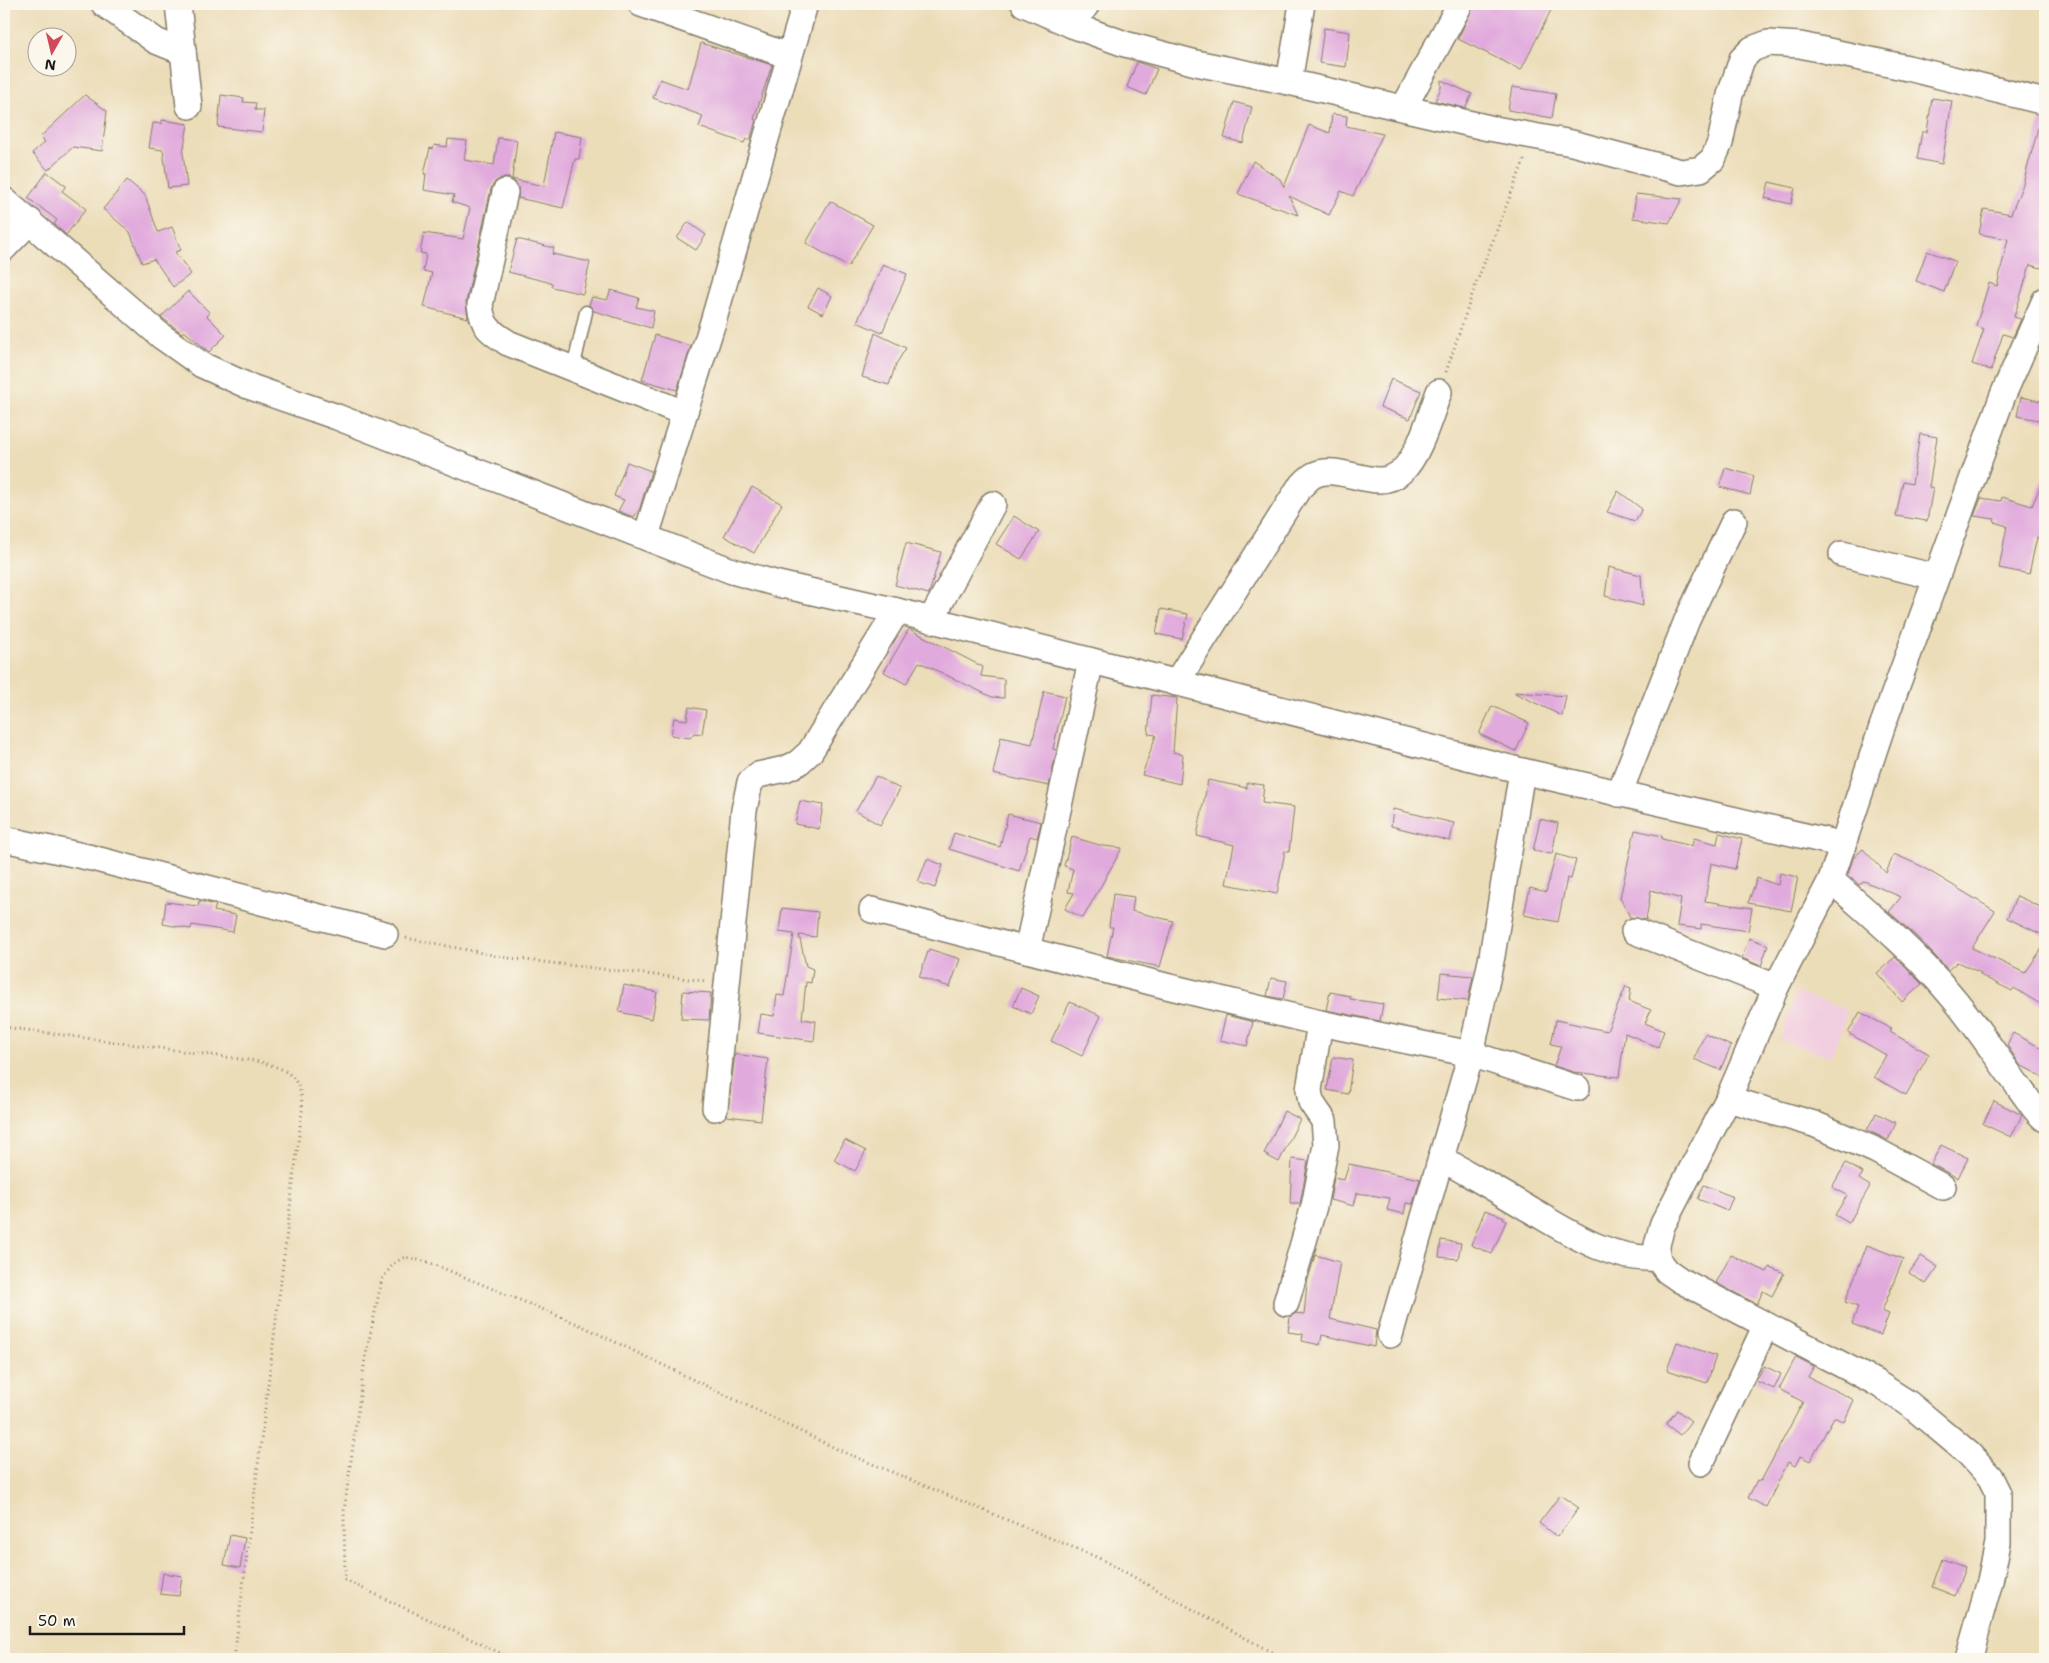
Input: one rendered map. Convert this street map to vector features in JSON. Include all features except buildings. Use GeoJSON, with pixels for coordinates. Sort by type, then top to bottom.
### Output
{"type":"FeatureCollection","features":[{"type":"Feature","properties":{"kind":"street"},"geometry":{"type":"LineString","coordinates":[[104,4],[156,41],[183,52]]}},
{"type":"Feature","properties":{"kind":"street"},"geometry":{"type":"LineString","coordinates":[[178,4],[189,106]]}},
{"type":"Feature","properties":{"kind":"street"},"geometry":{"type":"LineString","coordinates":[[642,4],[789,56]]}},
{"type":"Feature","properties":{"kind":"street"},"geometry":{"type":"LineString","coordinates":[[646,536],[713,322],[805,4]]}},
{"type":"Feature","properties":{"kind":"street"},"geometry":{"type":"LineString","coordinates":[[1024,4],[1072,25],[1134,46],[1196,63],[1572,144],[1681,172],[1701,169],[1713,159],[1720,143],[1730,95],[1742,59],[1752,49],[1768,43],[1800,45],[1908,68],[2045,102]]}},
{"type":"Feature","properties":{"kind":"street"},"geometry":{"type":"LineString","coordinates":[[1072,25],[1087,4]]}},
{"type":"Feature","properties":{"kind":"street"},"geometry":{"type":"LineString","coordinates":[[1289,82],[1302,4]]}},
{"type":"Feature","properties":{"kind":"street"},"geometry":{"type":"LineString","coordinates":[[1404,107],[1460,4]]}},
{"type":"Feature","properties":{"kind":"street"},"geometry":{"type":"LineString","coordinates":[[505,192],[480,305],[482,319],[488,330],[508,343],[684,413]]}},
{"type":"Feature","properties":{"kind":"street"},"geometry":{"type":"LineString","coordinates":[[4,200],[161,336],[202,365],[248,386],[337,417],[732,571],[1522,771],[1844,845]]}},
{"type":"Feature","properties":{"kind":"street"},"geometry":{"type":"LineString","coordinates":[[4,248],[30,221]]}},
{"type":"Feature","properties":{"kind":"street"},"geometry":{"type":"LineString","coordinates":[[1968,1659],[1990,1581],[1998,1543],[1998,1493],[1990,1477],[1969,1454],[1908,1404],[1875,1382],[1680,1280],[1667,1271],[1657,1258],[1657,1245],[1662,1226],[1671,1206],[1728,1099],[1776,987],[1831,880],[1883,724],[2003,395],[2045,300]]}},
{"type":"Feature","properties":{"kind":"street"},"geometry":{"type":"LineString","coordinates":[[1176,683],[1299,488],[1312,476],[1322,473],[1337,472],[1373,480],[1389,479],[1402,472],[1412,460],[1439,392]]}},
{"type":"Feature","properties":{"kind":"street"},"geometry":{"type":"LineString","coordinates":[[931,620],[993,504]]}},
{"type":"Feature","properties":{"kind":"street"},"geometry":{"type":"LineString","coordinates":[[1619,794],[1687,620],[1734,521]]}},
{"type":"Feature","properties":{"kind":"street"},"geometry":{"type":"LineString","coordinates":[[1842,554],[1936,577]]}},
{"type":"Feature","properties":{"kind":"street"},"geometry":{"type":"LineString","coordinates":[[715,1108],[744,810],[750,782],[758,775],[784,769],[798,763],[810,752],[896,611]]}},
{"type":"Feature","properties":{"kind":"street"},"geometry":{"type":"LineString","coordinates":[[1027,950],[1091,661]]}},
{"type":"Feature","properties":{"kind":"street"},"geometry":{"type":"LineString","coordinates":[[1390,1335],[1471,1054],[1492,956],[1522,771]]}},
{"type":"Feature","properties":{"kind":"street"},"geometry":{"type":"LineString","coordinates":[[4,839],[92,858],[385,934]]}},
{"type":"Feature","properties":{"kind":"street"},"geometry":{"type":"LineString","coordinates":[[1831,880],[1888,929],[1949,993],[1977,1028],[2010,1076],[2045,1119]]}},
{"type":"Feature","properties":{"kind":"street"},"geometry":{"type":"LineString","coordinates":[[872,910],[1166,986],[1320,1023],[1471,1054],[1577,1088]]}},
{"type":"Feature","properties":{"kind":"street"},"geometry":{"type":"LineString","coordinates":[[1634,931],[1776,987]]}},
{"type":"Feature","properties":{"kind":"street"},"geometry":{"type":"LineString","coordinates":[[1286,1303],[1314,1206],[1326,1145],[1324,1121],[1311,1102],[1309,1090],[1320,1023]]}},
{"type":"Feature","properties":{"kind":"street"},"geometry":{"type":"LineString","coordinates":[[1728,1099],[1814,1124],[1875,1150],[1943,1187]]}},
{"type":"Feature","properties":{"kind":"street"},"geometry":{"type":"LineString","coordinates":[[1441,1158],[1578,1237],[1610,1252],[1631,1257],[1657,1258]]}},
{"type":"Feature","properties":{"kind":"street"},"geometry":{"type":"LineString","coordinates":[[1701,1463],[1766,1324]]}},
{"type":"Feature","properties":{"kind":"lane"},"geometry":{"type":"LineString","coordinates":[[573,369],[586,312]]}},
{"type":"Feature","properties":{"kind":"path"},"geometry":{"type":"LineString","coordinates":[[1439,392],[1474,289],[1533,136]]}},
{"type":"Feature","properties":{"kind":"path"},"geometry":{"type":"LineString","coordinates":[[385,934],[508,958],[626,973],[727,983]]}},
{"type":"Feature","properties":{"kind":"path"},"geometry":{"type":"LineString","coordinates":[[4,1027],[265,1063],[290,1073],[299,1084],[302,1097],[302,1111],[234,1659]]}},
{"type":"Feature","properties":{"kind":"path"},"geometry":{"type":"LineString","coordinates":[[513,1659],[345,1580],[344,1511],[365,1359],[382,1279],[394,1263],[405,1258],[428,1262],[580,1325],[839,1450],[1101,1559],[1284,1659]]}},
{"type":"Feature","properties":{"kind":"shaded area"},"geometry":{"type":"Polygon","coordinates":[[[1796,992],[1848,1010],[1831,1057],[1780,1040],[1796,992]]]}}]}
